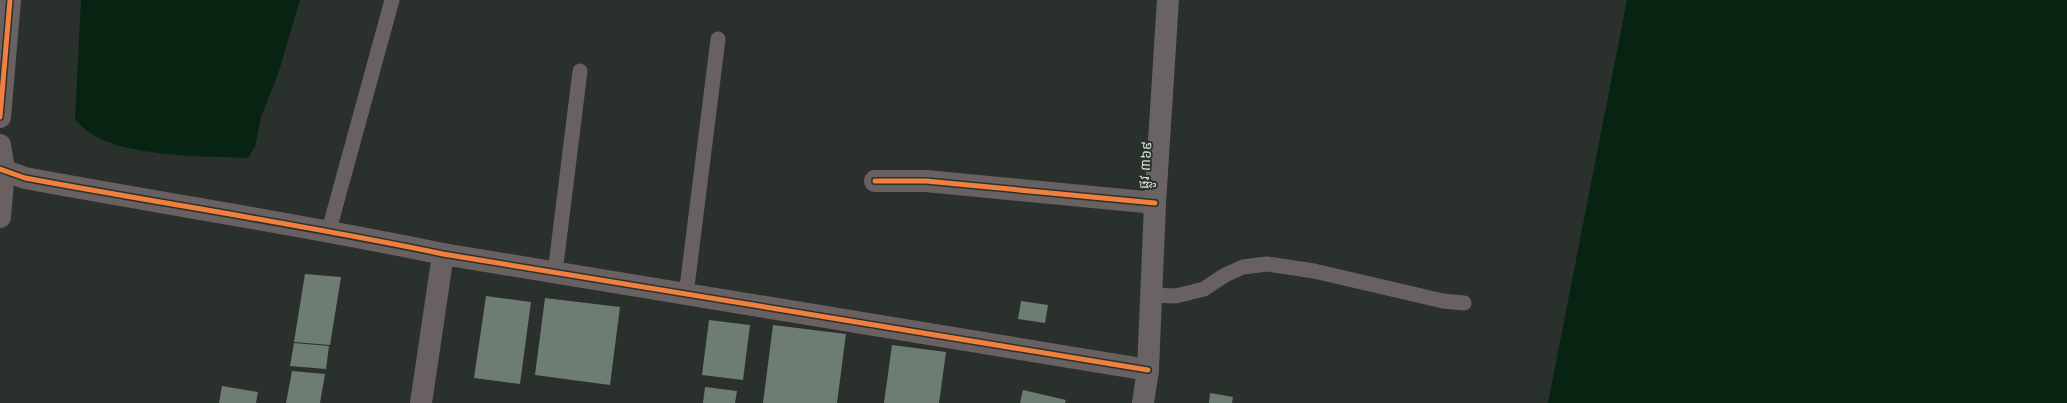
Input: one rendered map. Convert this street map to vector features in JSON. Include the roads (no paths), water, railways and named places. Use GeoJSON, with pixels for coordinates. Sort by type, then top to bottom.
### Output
{"type":"FeatureCollection","features":[{"type":"Feature","properties":{"kind":"main road","name":"ផ្លូវ ៣៦៩"},"geometry":{"type":"LineString","coordinates":[[1143,403],[1148,370],[1155,203],[1168,0]]}},
{"type":"Feature","properties":{"kind":"street"},"geometry":{"type":"LineString","coordinates":[[0,117],[10,0]]}},
{"type":"Feature","properties":{"kind":"street"},"geometry":{"type":"LineString","coordinates":[[0,145],[2,169],[0,217]]}},
{"type":"Feature","properties":{"kind":"street"},"geometry":{"type":"LineString","coordinates":[[2,169],[25,178],[251,219],[329,230],[443,254],[1148,370]]}},
{"type":"Feature","properties":{"kind":"street"},"geometry":{"type":"LineString","coordinates":[[875,181],[926,181],[1155,203]]}},
{"type":"Feature","properties":{"kind":"street"},"geometry":{"type":"LineString","coordinates":[[421,403],[443,254]]}},
{"type":"Feature","properties":{"kind":"lane"},"geometry":{"type":"LineString","coordinates":[[329,230],[392,0]]}},
{"type":"Feature","properties":{"kind":"lane"},"geometry":{"type":"LineString","coordinates":[[686,294],[718,39]]}},
{"type":"Feature","properties":{"kind":"lane"},"geometry":{"type":"LineString","coordinates":[[555,273],[580,71]]}},
{"type":"Feature","properties":{"kind":"lane"},"geometry":{"type":"LineString","coordinates":[[1151,294],[1176,296],[1204,290],[1225,275],[1243,267],[1267,264],[1314,271],[1443,301],[1464,303]]}}]}
